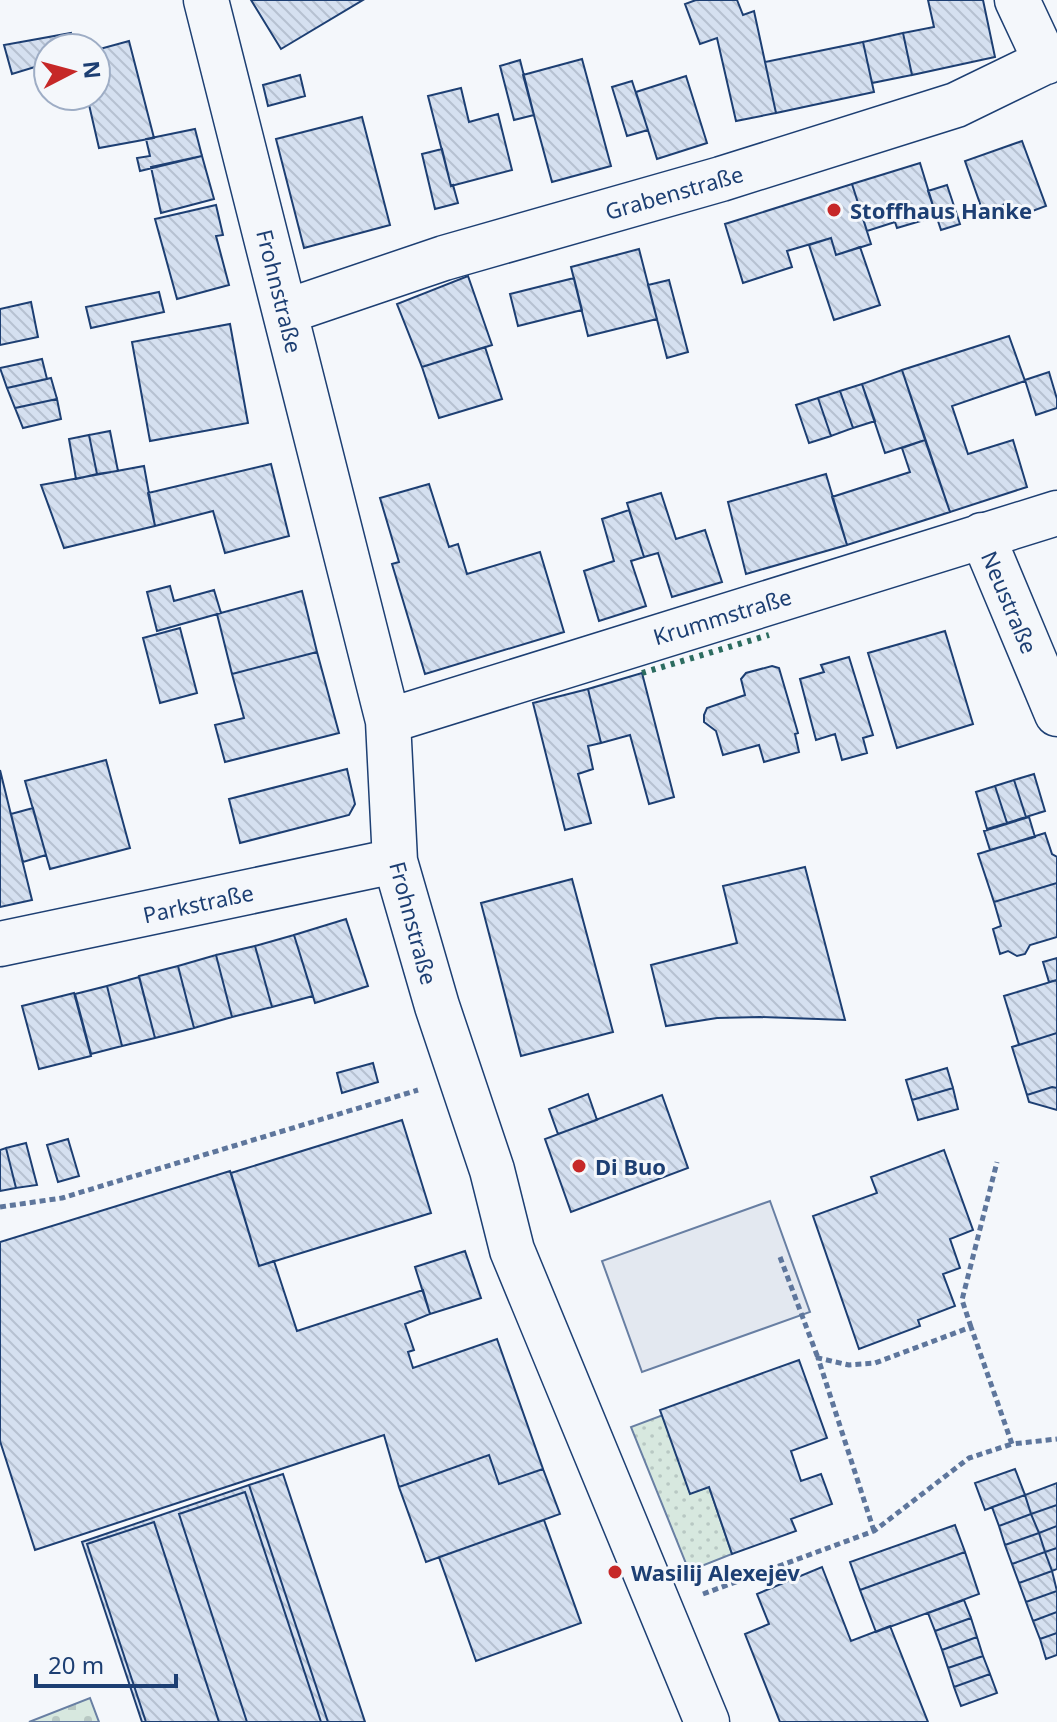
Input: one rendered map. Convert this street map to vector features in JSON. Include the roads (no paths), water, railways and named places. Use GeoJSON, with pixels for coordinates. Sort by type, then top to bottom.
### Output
{"type":"FeatureCollection","features":[{"type":"Feature","properties":{"kind":"street","name":"Frohnstraße"},"geometry":{"type":"LineString","coordinates":[[206,0],[388,721],[395,861],[460,1078],[492,1170],[512,1250],[707,1722]]}},
{"type":"Feature","properties":{"kind":"street"},"geometry":{"type":"LineString","coordinates":[[1017,0],[1052,59]]}},
{"type":"Feature","properties":{"kind":"street","name":"Grabenstraße"},"geometry":{"type":"LineString","coordinates":[[285,312],[444,258],[721,179],[956,105],[1052,59]]}},
{"type":"Feature","properties":{"kind":"street","name":"Krummstraße"},"geometry":{"type":"LineString","coordinates":[[388,721],[1057,513]]}},
{"type":"Feature","properties":{"kind":"street","name":"Neustraße"},"geometry":{"type":"LineString","coordinates":[[982,535],[1057,714]]}},
{"type":"Feature","properties":{"kind":"street","name":"Parkstraße"},"geometry":{"type":"LineString","coordinates":[[0,944],[395,861]]}},
{"type":"Feature","properties":{"kind":"place","name":"Stoffhaus Hanke"},"geometry":{"type":"Point","coordinates":[834,210]}},
{"type":"Feature","properties":{"kind":"place","name":"Di Buo"},"geometry":{"type":"Point","coordinates":[579,1166]}},
{"type":"Feature","properties":{"kind":"place","name":"Wasilij Alexejev"},"geometry":{"type":"Point","coordinates":[615,1572]}}]}
